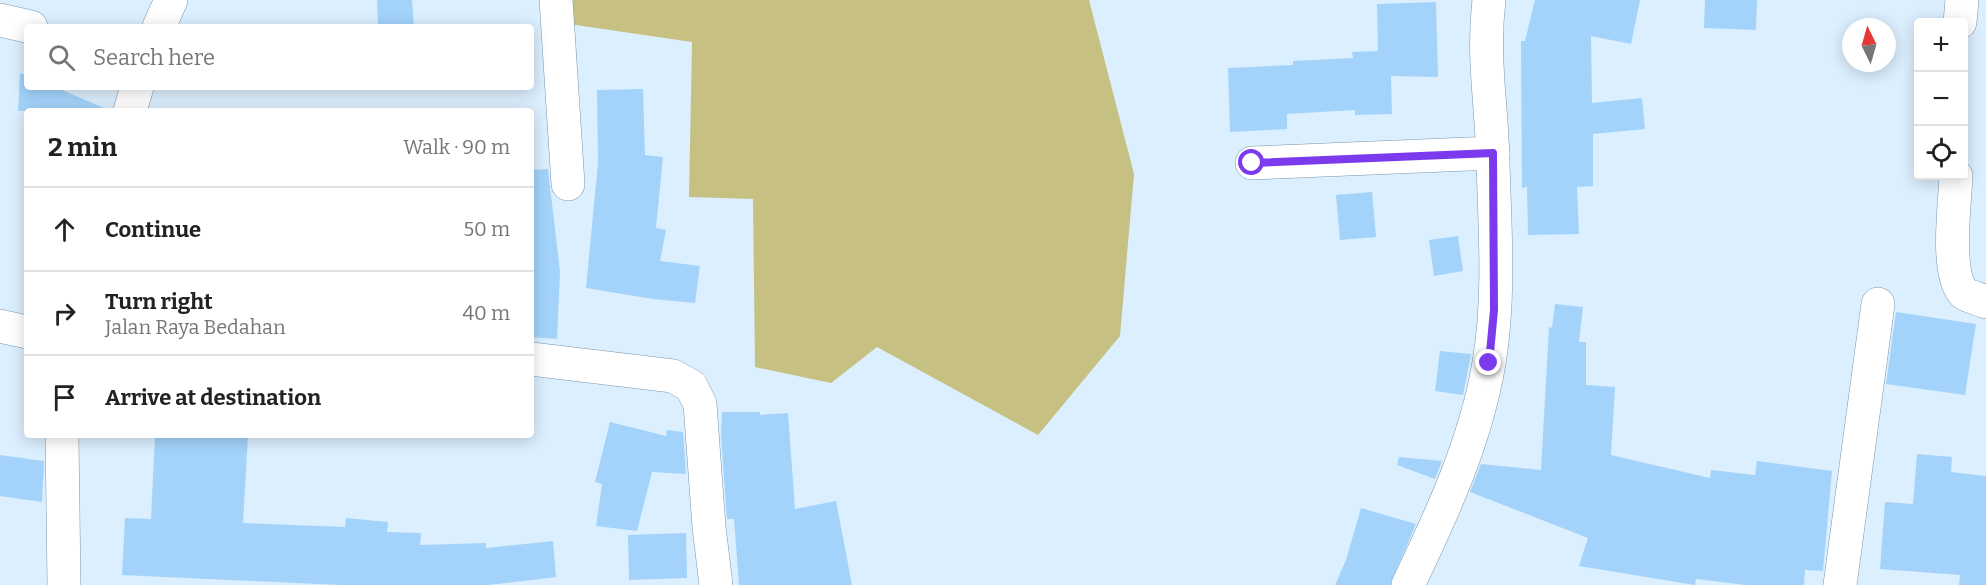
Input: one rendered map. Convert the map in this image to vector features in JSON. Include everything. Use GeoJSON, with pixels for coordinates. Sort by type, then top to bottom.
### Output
{"type":"FeatureCollection","features":[{"type":"Feature","properties":{"kind":"street"},"geometry":{"type":"LineString","coordinates":[[160,24],[171,0]]}},
{"type":"Feature","properties":{"kind":"street"},"geometry":{"type":"LineString","coordinates":[[556,0],[568,184]]}},
{"type":"Feature","properties":{"kind":"street"},"geometry":{"type":"LineString","coordinates":[[1408,585],[1458,472],[1477,416],[1489,363],[1494,310],[1493,153],[1485,36],[1489,0]]}},
{"type":"Feature","properties":{"kind":"street"},"geometry":{"type":"LineString","coordinates":[[1960,18],[1962,0]]}},
{"type":"Feature","properties":{"kind":"street"},"geometry":{"type":"LineString","coordinates":[[0,20],[24,25]]}},
{"type":"Feature","properties":{"kind":"street"},"geometry":{"type":"LineString","coordinates":[[0,37],[24,40]]}},
{"type":"Feature","properties":{"kind":"street"},"geometry":{"type":"LineString","coordinates":[[131,108],[136,90]]}},
{"type":"Feature","properties":{"kind":"street"},"geometry":{"type":"LineString","coordinates":[[1252,163],[1493,153]]}},
{"type":"Feature","properties":{"kind":"street"},"geometry":{"type":"LineString","coordinates":[[1956,180],[1953,264],[1957,280],[1965,293],[1986,302]]}},
{"type":"Feature","properties":{"kind":"street"},"geometry":{"type":"LineString","coordinates":[[1840,585],[1878,304]]}},
{"type":"Feature","properties":{"kind":"street"},"geometry":{"type":"LineString","coordinates":[[0,326],[24,331]]}},
{"type":"Feature","properties":{"kind":"street"},"geometry":{"type":"LineString","coordinates":[[534,359],[673,376],[691,386],[700,404],[716,585]]}},
{"type":"Feature","properties":{"kind":"street"},"geometry":{"type":"LineString","coordinates":[[62,438],[64,585]]}},
{"type":"Feature","properties":{"kind":"shaded area"},"geometry":{"type":"Polygon","coordinates":[[[569,0],[1089,0],[1134,174],[1120,336],[1038,435],[877,347],[831,383],[755,367],[753,199],[689,197],[692,42],[569,24],[569,0]]]}},
{"type":"Feature","properties":{"kind":"building"},"geometry":{"type":"Polygon","coordinates":[[[377,0],[412,0],[414,24],[378,24],[377,0]]]}},
{"type":"Feature","properties":{"kind":"building"},"geometry":{"type":"Polygon","coordinates":[[[1535,0],[1640,0],[1631,44],[1591,36],[1592,103],[1642,98],[1645,129],[1593,134],[1593,186],[1577,187],[1579,234],[1528,235],[1527,187],[1522,188],[1521,41],[1525,41],[1535,0]]]}},
{"type":"Feature","properties":{"kind":"building"},"geometry":{"type":"Polygon","coordinates":[[[1705,0],[1757,0],[1756,30],[1704,28],[1705,0]]]}},
{"type":"Feature","properties":{"kind":"building"},"geometry":{"type":"Polygon","coordinates":[[[1436,2],[1438,77],[1391,76],[1392,114],[1355,115],[1355,110],[1287,114],[1287,129],[1230,132],[1228,68],[1293,65],[1293,61],[1353,58],[1352,52],[1378,51],[1377,4],[1436,2]]]}},
{"type":"Feature","properties":{"kind":"building"},"geometry":{"type":"Polygon","coordinates":[[[20,73],[24,75],[24,90],[62,90],[104,108],[24,108],[24,111],[18,111],[20,73]]]}},
{"type":"Feature","properties":{"kind":"building"},"geometry":{"type":"Polygon","coordinates":[[[643,89],[645,155],[663,157],[656,228],[666,230],[660,261],[700,266],[695,303],[586,288],[598,163],[597,90],[643,89]]]}},
{"type":"Feature","properties":{"kind":"building"},"geometry":{"type":"Polygon","coordinates":[[[548,169],[560,272],[557,339],[534,337],[534,170],[548,169]]]}},
{"type":"Feature","properties":{"kind":"building"},"geometry":{"type":"Polygon","coordinates":[[[1372,192],[1376,237],[1340,240],[1336,195],[1372,192]]]}},
{"type":"Feature","properties":{"kind":"building"},"geometry":{"type":"Polygon","coordinates":[[[1458,236],[1463,271],[1434,276],[1429,240],[1458,236]]]}},
{"type":"Feature","properties":{"kind":"building"},"geometry":{"type":"Polygon","coordinates":[[[1555,304],[1583,307],[1579,342],[1586,342],[1586,385],[1615,387],[1611,455],[1710,478],[1711,470],[1755,475],[1757,461],[1832,471],[1823,571],[1805,570],[1804,585],[1746,585],[1696,579],[1695,585],[1579,566],[1588,538],[1470,492],[1481,464],[1541,470],[1549,327],[1552,328],[1555,304]]]}},
{"type":"Feature","properties":{"kind":"building"},"geometry":{"type":"Polygon","coordinates":[[[1896,312],[1976,324],[1965,395],[1886,384],[1896,312]]]}},
{"type":"Feature","properties":{"kind":"building"},"geometry":{"type":"Polygon","coordinates":[[[1440,351],[1471,354],[1463,395],[1435,391],[1440,351]]]}},
{"type":"Feature","properties":{"kind":"building"},"geometry":{"type":"Polygon","coordinates":[[[722,412],[760,412],[760,415],[788,413],[795,509],[836,501],[852,585],[739,585],[734,519],[727,519],[721,435],[722,412]]]}},
{"type":"Feature","properties":{"kind":"building"},"geometry":{"type":"Polygon","coordinates":[[[610,422],[666,436],[667,430],[683,432],[686,474],[652,472],[637,531],[596,526],[602,484],[595,482],[610,422]]]}},
{"type":"Feature","properties":{"kind":"building"},"geometry":{"type":"Polygon","coordinates":[[[155,438],[248,438],[243,523],[345,527],[346,518],[388,522],[387,532],[421,533],[420,545],[486,543],[486,548],[553,541],[556,577],[488,585],[340,585],[122,575],[125,518],[151,519],[155,438]]]}},
{"type":"Feature","properties":{"kind":"building"},"geometry":{"type":"Polygon","coordinates":[[[1917,454],[1952,457],[1951,472],[1986,476],[1986,585],[1959,585],[1960,575],[1880,569],[1885,502],[1913,504],[1917,454]]]}},
{"type":"Feature","properties":{"kind":"building"},"geometry":{"type":"Polygon","coordinates":[[[0,455],[44,461],[42,502],[0,496],[0,455]]]}},
{"type":"Feature","properties":{"kind":"building"},"geometry":{"type":"Polygon","coordinates":[[[1399,457],[1442,461],[1435,479],[1397,465],[1399,457]]]}},
{"type":"Feature","properties":{"kind":"building"},"geometry":{"type":"Polygon","coordinates":[[[1361,508],[1416,524],[1390,585],[1335,585],[1346,560],[1361,508]]]}},
{"type":"Feature","properties":{"kind":"building"},"geometry":{"type":"Polygon","coordinates":[[[686,533],[687,578],[629,580],[628,535],[686,533]]]}},
{"type":"Feature","properties":{"kind":"route"},"geometry":{"type":"LineString","coordinates":[[1252,163],[1493,153],[1494,310],[1489,363]]}}]}
